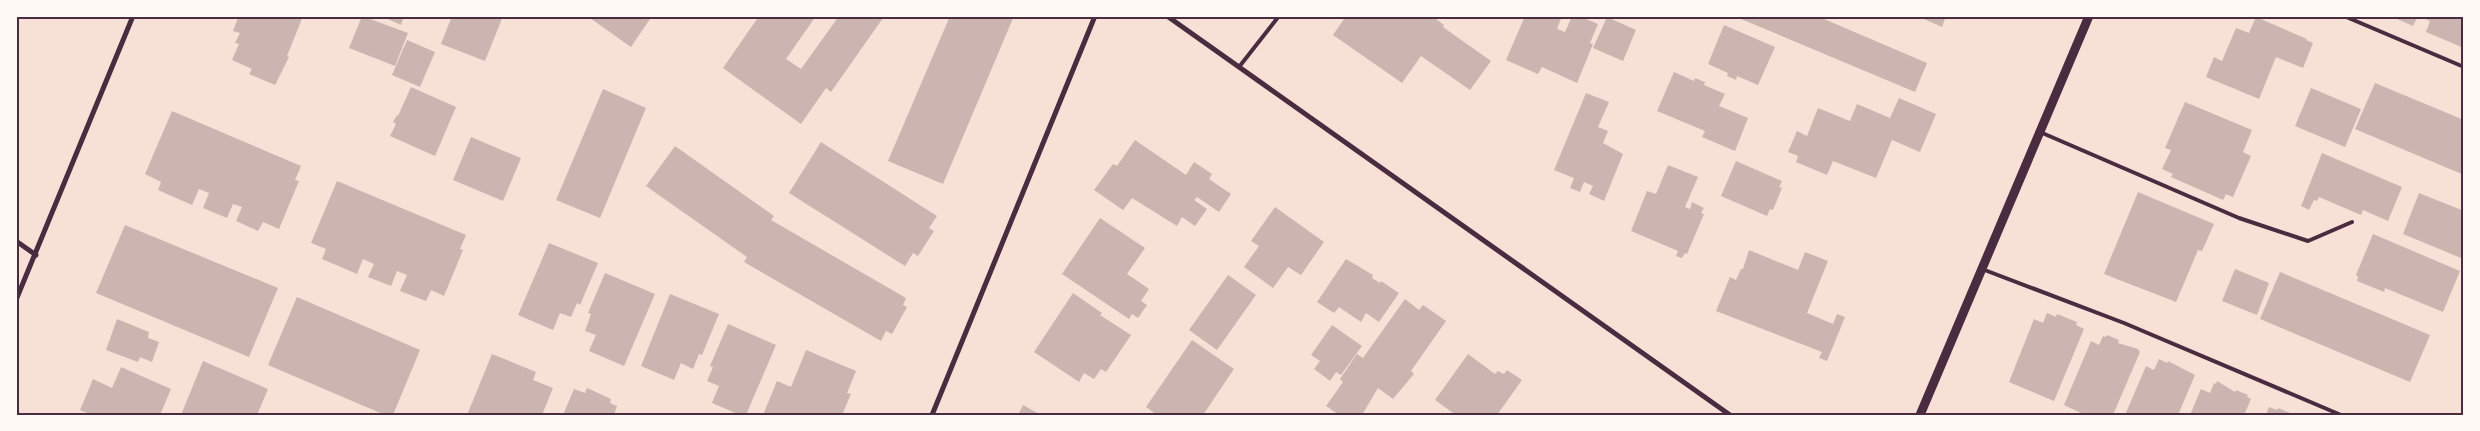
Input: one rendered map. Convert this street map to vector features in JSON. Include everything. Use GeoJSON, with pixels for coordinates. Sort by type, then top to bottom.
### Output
{"type":"FeatureCollection","features":[{"type":"Feature","properties":{"kind":"street"},"geometry":{"type":"LineString","coordinates":[[16,300],[36,256],[133,16]]}},
{"type":"Feature","properties":{"kind":"street"},"geometry":{"type":"LineString","coordinates":[[932,415],[1095,16]]}},
{"type":"Feature","properties":{"kind":"street"},"geometry":{"type":"LineString","coordinates":[[1167,16],[1730,415]]}},
{"type":"Feature","properties":{"kind":"street"},"geometry":{"type":"LineString","coordinates":[[1920,415],[2089,16]]}},
{"type":"Feature","properties":{"kind":"street"},"geometry":{"type":"LineString","coordinates":[[16,241],[36,256]]}},
{"type":"Feature","properties":{"kind":"lane"},"geometry":{"type":"LineString","coordinates":[[1239,67],[1279,16]]}},
{"type":"Feature","properties":{"kind":"lane"},"geometry":{"type":"LineString","coordinates":[[2344,16],[2464,67]]}},
{"type":"Feature","properties":{"kind":"lane"},"geometry":{"type":"LineString","coordinates":[[2040,132],[2239,218],[2308,241],[2352,222]]}},
{"type":"Feature","properties":{"kind":"lane"},"geometry":{"type":"LineString","coordinates":[[1982,269],[2124,323],[2341,415]]}},
{"type":"Feature","properties":{"kind":"building"},"geometry":{"type":"Polygon","coordinates":[[[234,16],[303,16],[287,56],[289,57],[275,85],[249,74],[252,69],[232,60],[239,44],[235,43],[240,33],[233,31],[238,18],[234,16]]]}},
{"type":"Feature","properties":{"kind":"building"},"geometry":{"type":"Polygon","coordinates":[[[362,16],[408,33],[395,66],[349,48],[362,16]]]}},
{"type":"Feature","properties":{"kind":"building"},"geometry":{"type":"Polygon","coordinates":[[[381,16],[404,16],[401,25],[381,16]]]}},
{"type":"Feature","properties":{"kind":"building"},"geometry":{"type":"Polygon","coordinates":[[[452,16],[503,16],[485,61],[441,44],[452,16]]]}},
{"type":"Feature","properties":{"kind":"building"},"geometry":{"type":"Polygon","coordinates":[[[587,16],[652,16],[631,47],[587,16]]]}},
{"type":"Feature","properties":{"kind":"building"},"geometry":{"type":"Polygon","coordinates":[[[759,16],[816,16],[786,59],[801,69],[839,16],[883,18],[831,92],[826,88],[801,124],[723,68],[759,16]]]}},
{"type":"Feature","properties":{"kind":"building"},"geometry":{"type":"Polygon","coordinates":[[[950,16],[1014,16],[943,184],[888,161],[950,16]]]}},
{"type":"Feature","properties":{"kind":"building"},"geometry":{"type":"Polygon","coordinates":[[[1346,16],[1432,16],[1444,25],[1443,27],[1491,61],[1470,90],[1421,56],[1402,83],[1333,35],[1346,16]]]}},
{"type":"Feature","properties":{"kind":"building"},"geometry":{"type":"Polygon","coordinates":[[[1525,16],[1562,16],[1557,29],[1565,32],[1572,16],[1579,16],[1598,24],[1590,43],[1593,44],[1577,83],[1542,67],[1538,74],[1506,60],[1525,16]]]}},
{"type":"Feature","properties":{"kind":"building"},"geometry":{"type":"Polygon","coordinates":[[[1734,16],[1817,16],[1927,63],[1915,92],[1734,16]]]}},
{"type":"Feature","properties":{"kind":"building"},"geometry":{"type":"Polygon","coordinates":[[[1917,16],[1946,16],[1942,27],[1917,16]]]}},
{"type":"Feature","properties":{"kind":"building"},"geometry":{"type":"Polygon","coordinates":[[[2390,16],[2418,16],[2413,26],[2390,16]]]}},
{"type":"Feature","properties":{"kind":"building"},"geometry":{"type":"Polygon","coordinates":[[[2418,16],[2464,16],[2464,48],[2426,32],[2430,21],[2418,16]]]}},
{"type":"Feature","properties":{"kind":"building"},"geometry":{"type":"Polygon","coordinates":[[[1607,17],[1636,30],[1623,61],[1593,48],[1607,17]]]}},
{"type":"Feature","properties":{"kind":"building"},"geometry":{"type":"Polygon","coordinates":[[[2256,17],[2313,43],[2303,68],[2276,57],[2259,99],[2206,77],[2214,57],[2222,61],[2236,28],[2249,33],[2256,17]]]}},
{"type":"Feature","properties":{"kind":"building"},"geometry":{"type":"Polygon","coordinates":[[[1724,25],[1775,47],[1758,85],[1737,76],[1736,80],[1727,76],[1728,73],[1708,64],[1724,25]]]}},
{"type":"Feature","properties":{"kind":"building"},"geometry":{"type":"Polygon","coordinates":[[[407,40],[435,52],[420,87],[392,75],[407,40]]]}},
{"type":"Feature","properties":{"kind":"building"},"geometry":{"type":"Polygon","coordinates":[[[1674,72],[1694,81],[1695,78],[1705,82],[1704,85],[1725,94],[1719,106],[1748,118],[1735,151],[1702,137],[1705,131],[1657,111],[1674,72]]]}},
{"type":"Feature","properties":{"kind":"building"},"geometry":{"type":"Polygon","coordinates":[[[2375,83],[2464,120],[2464,175],[2355,129],[2375,83]]]}},
{"type":"Feature","properties":{"kind":"building"},"geometry":{"type":"Polygon","coordinates":[[[411,87],[456,107],[435,156],[390,136],[396,124],[393,122],[398,116],[411,87]]]}},
{"type":"Feature","properties":{"kind":"building"},"geometry":{"type":"Polygon","coordinates":[[[2311,88],[2361,109],[2345,147],[2295,126],[2311,88]]]}},
{"type":"Feature","properties":{"kind":"building"},"geometry":{"type":"Polygon","coordinates":[[[603,89],[646,108],[600,218],[556,200],[603,89]]]}},
{"type":"Feature","properties":{"kind":"building"},"geometry":{"type":"Polygon","coordinates":[[[1586,93],[1609,102],[1598,127],[1608,131],[1603,143],[1623,154],[1604,201],[1589,194],[1593,186],[1584,182],[1580,192],[1570,188],[1574,178],[1554,170],[1586,93]]]}},
{"type":"Feature","properties":{"kind":"building"},"geometry":{"type":"Polygon","coordinates":[[[1899,98],[1936,114],[1920,152],[1892,140],[1876,178],[1833,161],[1827,175],[1796,162],[1798,156],[1788,152],[1797,131],[1807,136],[1818,108],[1850,121],[1857,104],[1890,118],[1899,98]]]}},
{"type":"Feature","properties":{"kind":"building"},"geometry":{"type":"Polygon","coordinates":[[[2185,102],[2252,130],[2243,152],[2251,156],[2233,197],[2226,194],[2223,200],[2171,177],[2173,174],[2162,169],[2171,150],[2165,148],[2185,102]]]}},
{"type":"Feature","properties":{"kind":"building"},"geometry":{"type":"Polygon","coordinates":[[[172,111],[301,166],[295,180],[299,181],[279,229],[263,222],[258,231],[236,221],[242,207],[233,204],[227,218],[203,208],[209,193],[199,189],[192,205],[158,190],[161,182],[145,174],[172,111]]]}},
{"type":"Feature","properties":{"kind":"building"},"geometry":{"type":"Polygon","coordinates":[[[471,137],[521,158],[503,201],[453,180],[471,137]]]}},
{"type":"Feature","properties":{"kind":"building"},"geometry":{"type":"Polygon","coordinates":[[[1135,140],[1186,175],[1194,162],[1212,174],[1209,179],[1231,194],[1219,212],[1197,197],[1194,200],[1207,209],[1195,226],[1182,217],[1177,226],[1132,198],[1123,210],[1094,190],[1113,164],[1117,166],[1135,140]]]}},
{"type":"Feature","properties":{"kind":"building"},"geometry":{"type":"Polygon","coordinates":[[[821,142],[937,216],[929,228],[934,231],[918,256],[913,253],[905,266],[789,193],[821,142]]]}},
{"type":"Feature","properties":{"kind":"building"},"geometry":{"type":"Polygon","coordinates":[[[675,146],[774,216],[771,220],[906,298],[903,305],[907,307],[892,334],[886,331],[881,341],[744,262],[747,257],[646,186],[675,146]]]}},
{"type":"Feature","properties":{"kind":"building"},"geometry":{"type":"Polygon","coordinates":[[[2322,153],[2402,187],[2388,221],[2363,210],[2361,215],[2319,197],[2317,201],[2314,200],[2309,210],[2301,206],[2322,153]]]}},
{"type":"Feature","properties":{"kind":"building"},"geometry":{"type":"Polygon","coordinates":[[[1736,161],[1782,181],[1779,187],[1782,188],[1773,210],[1770,209],[1767,216],[1721,196],[1736,161]]]}},
{"type":"Feature","properties":{"kind":"building"},"geometry":{"type":"Polygon","coordinates":[[[1668,165],[1698,177],[1685,207],[1690,209],[1692,202],[1704,208],[1701,213],[1704,214],[1687,254],[1685,253],[1682,258],[1676,256],[1678,251],[1631,231],[1647,191],[1656,194],[1668,165]]]}},
{"type":"Feature","properties":{"kind":"building"},"geometry":{"type":"Polygon","coordinates":[[[337,181],[466,235],[460,249],[463,250],[444,296],[431,290],[426,301],[400,291],[407,275],[397,271],[391,286],[368,277],[374,264],[363,259],[357,274],[322,259],[326,249],[311,243],[337,181]]]}},
{"type":"Feature","properties":{"kind":"building"},"geometry":{"type":"Polygon","coordinates":[[[2138,192],[2214,224],[2202,251],[2198,250],[2176,302],[2104,274],[2138,192]]]}},
{"type":"Feature","properties":{"kind":"building"},"geometry":{"type":"Polygon","coordinates":[[[2419,193],[2464,211],[2464,252],[2461,258],[2403,234],[2419,193]]]}},
{"type":"Feature","properties":{"kind":"building"},"geometry":{"type":"Polygon","coordinates":[[[1275,207],[1324,242],[1301,275],[1288,267],[1273,288],[1244,267],[1259,246],[1251,241],[1275,207]]]}},
{"type":"Feature","properties":{"kind":"building"},"geometry":{"type":"Polygon","coordinates":[[[1100,218],[1145,248],[1127,274],[1149,289],[1141,301],[1147,305],[1138,318],[1132,314],[1129,319],[1062,274],[1100,218]]]}},
{"type":"Feature","properties":{"kind":"building"},"geometry":{"type":"Polygon","coordinates":[[[125,225],[278,288],[249,357],[96,293],[125,225]]]}},
{"type":"Feature","properties":{"kind":"building"},"geometry":{"type":"Polygon","coordinates":[[[2373,234],[2460,271],[2443,312],[2385,288],[2384,292],[2357,281],[2358,277],[2356,275],[2373,234]]]}},
{"type":"Feature","properties":{"kind":"building"},"geometry":{"type":"Polygon","coordinates":[[[549,243],[598,263],[580,305],[577,303],[571,317],[560,313],[553,330],[518,315],[549,243]]]}},
{"type":"Feature","properties":{"kind":"building"},"geometry":{"type":"Polygon","coordinates":[[[1749,250],[1798,270],[1805,252],[1828,261],[1807,313],[1833,324],[1837,314],[1845,317],[1827,361],[1819,358],[1822,352],[1716,311],[1730,277],[1736,280],[1741,269],[1743,269],[1749,250]]]}},
{"type":"Feature","properties":{"kind":"building"},"geometry":{"type":"Polygon","coordinates":[[[1346,259],[1373,275],[1372,278],[1380,283],[1381,281],[1399,293],[1379,322],[1366,313],[1361,322],[1339,307],[1334,313],[1317,302],[1346,259]]]}},
{"type":"Feature","properties":{"kind":"building"},"geometry":{"type":"Polygon","coordinates":[[[2235,269],[2269,283],[2257,315],[2222,301],[2235,269]]]}},
{"type":"Feature","properties":{"kind":"building"},"geometry":{"type":"Polygon","coordinates":[[[2280,272],[2430,335],[2410,382],[2260,319],[2280,272]]]}},
{"type":"Feature","properties":{"kind":"building"},"geometry":{"type":"Polygon","coordinates":[[[605,273],[655,294],[624,366],[589,351],[596,335],[585,331],[591,314],[588,313],[605,273]]]}},
{"type":"Feature","properties":{"kind":"building"},"geometry":{"type":"Polygon","coordinates":[[[1228,275],[1256,295],[1217,350],[1189,330],[1228,275]]]}},
{"type":"Feature","properties":{"kind":"building"},"geometry":{"type":"Polygon","coordinates":[[[1073,293],[1102,313],[1100,315],[1131,335],[1106,372],[1101,369],[1094,379],[1084,373],[1079,382],[1034,352],[1073,293]]]}},
{"type":"Feature","properties":{"kind":"building"},"geometry":{"type":"Polygon","coordinates":[[[670,294],[719,314],[702,355],[699,354],[693,369],[681,363],[674,380],[641,366],[670,294]]]}},
{"type":"Feature","properties":{"kind":"building"},"geometry":{"type":"Polygon","coordinates":[[[297,297],[420,350],[393,415],[385,415],[268,365],[297,297]]]}},
{"type":"Feature","properties":{"kind":"building"},"geometry":{"type":"Polygon","coordinates":[[[1405,299],[1419,310],[1423,305],[1446,321],[1411,371],[1414,374],[1393,399],[1378,388],[1362,415],[1339,415],[1326,406],[1343,382],[1340,379],[1357,354],[1363,358],[1405,299]]]}},
{"type":"Feature","properties":{"kind":"building"},"geometry":{"type":"Polygon","coordinates":[[[2047,313],[2056,317],[2057,314],[2077,322],[2076,325],[2084,329],[2054,401],[2009,382],[2034,319],[2043,323],[2047,313]]]}},
{"type":"Feature","properties":{"kind":"building"},"geometry":{"type":"Polygon","coordinates":[[[117,319],[149,332],[148,338],[159,342],[152,362],[140,357],[138,362],[106,350],[117,319]]]}},
{"type":"Feature","properties":{"kind":"building"},"geometry":{"type":"Polygon","coordinates":[[[728,324],[776,345],[746,415],[740,415],[712,403],[719,386],[707,381],[713,367],[710,366],[728,324]]]}},
{"type":"Feature","properties":{"kind":"building"},"geometry":{"type":"Polygon","coordinates":[[[1332,325],[1362,346],[1341,375],[1336,372],[1330,381],[1314,369],[1320,361],[1311,355],[1332,325]]]}},
{"type":"Feature","properties":{"kind":"building"},"geometry":{"type":"Polygon","coordinates":[[[2107,335],[2119,340],[2118,343],[2138,349],[2140,352],[2113,415],[2085,415],[2064,405],[2091,341],[2099,345],[2103,336],[2107,335]]]}},
{"type":"Feature","properties":{"kind":"building"},"geometry":{"type":"Polygon","coordinates":[[[1192,340],[1234,369],[1203,415],[1157,415],[1146,407],[1192,340]]]}},
{"type":"Feature","properties":{"kind":"building"},"geometry":{"type":"Polygon","coordinates":[[[806,350],[856,371],[847,393],[851,394],[842,415],[763,415],[777,381],[791,387],[806,350]]]}},
{"type":"Feature","properties":{"kind":"building"},"geometry":{"type":"Polygon","coordinates":[[[492,354],[536,372],[533,380],[553,388],[542,415],[467,415],[492,354]]]}},
{"type":"Feature","properties":{"kind":"building"},"geometry":{"type":"Polygon","coordinates":[[[1468,354],[1495,374],[1498,371],[1504,374],[1507,370],[1522,380],[1497,415],[1456,415],[1435,400],[1468,354]]]}},
{"type":"Feature","properties":{"kind":"building"},"geometry":{"type":"Polygon","coordinates":[[[2159,359],[2167,363],[2168,361],[2195,375],[2178,415],[2125,415],[2146,366],[2154,370],[2159,359]]]}},
{"type":"Feature","properties":{"kind":"building"},"geometry":{"type":"Polygon","coordinates":[[[203,361],[268,389],[257,415],[181,415],[203,361]]]}},
{"type":"Feature","properties":{"kind":"building"},"geometry":{"type":"Polygon","coordinates":[[[121,367],[171,389],[160,415],[92,415],[80,410],[93,379],[112,388],[121,367]]]}},
{"type":"Feature","properties":{"kind":"building"},"geometry":{"type":"Polygon","coordinates":[[[2217,381],[2235,392],[2236,390],[2248,395],[2247,397],[2251,399],[2244,415],[2190,415],[2201,389],[2210,393],[2214,383],[2216,384],[2217,381]]]}},
{"type":"Feature","properties":{"kind":"building"},"geometry":{"type":"Polygon","coordinates":[[[587,388],[611,399],[610,403],[617,406],[614,415],[563,415],[574,389],[585,393],[587,388]]]}},
{"type":"Feature","properties":{"kind":"building"},"geometry":{"type":"Polygon","coordinates":[[[1023,405],[1041,415],[1018,415],[1023,405]]]}},
{"type":"Feature","properties":{"kind":"building"},"geometry":{"type":"Polygon","coordinates":[[[2269,407],[2277,410],[2278,408],[2295,415],[2266,415],[2269,407]]]}}]}
